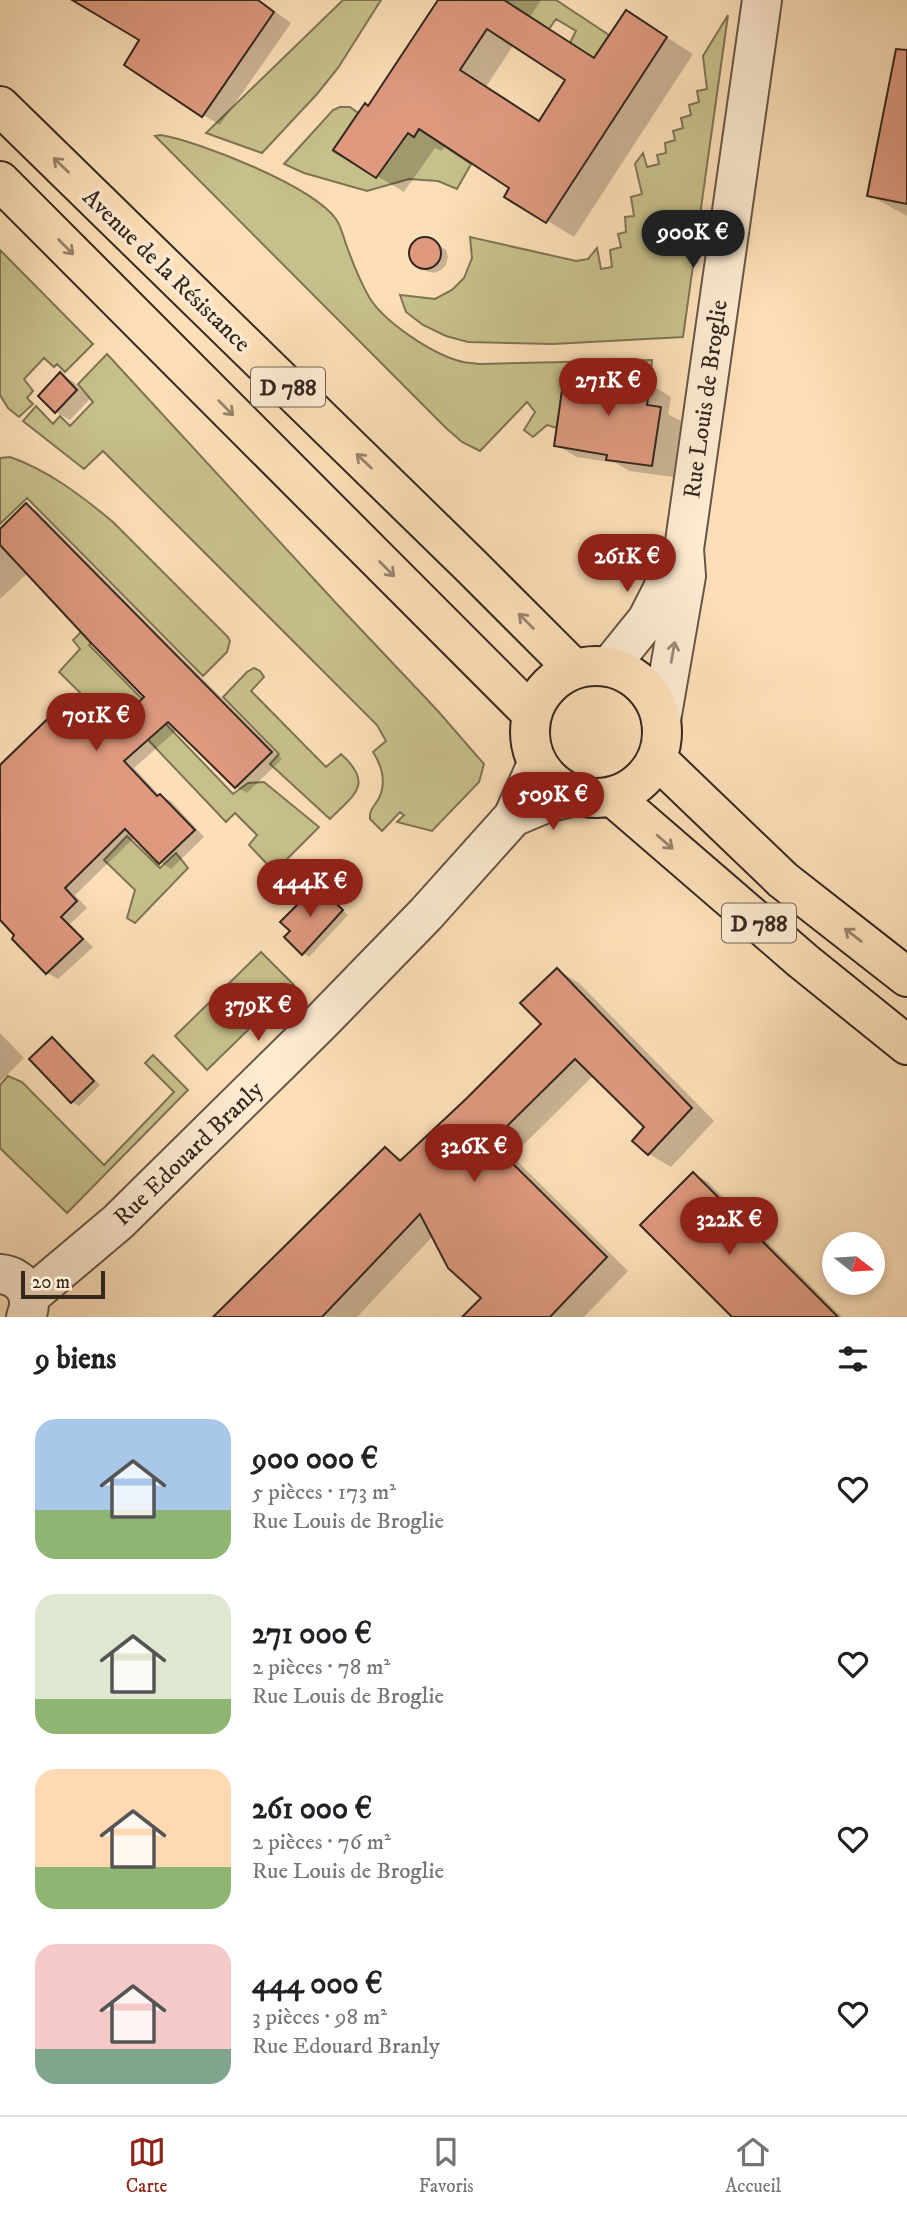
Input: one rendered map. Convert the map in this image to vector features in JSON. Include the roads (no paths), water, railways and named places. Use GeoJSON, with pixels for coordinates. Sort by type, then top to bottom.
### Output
{"type":"FeatureCollection","features":[{"type":"Feature","properties":{"kind":"main road","name":"Avenue de la Résistance"},"geometry":{"type":"LineString","coordinates":[[0,106],[471,566],[592,668]]}},
{"type":"Feature","properties":{"kind":"main road","name":"D 788"},"geometry":{"type":"LineString","coordinates":[[0,181],[532,714]]}},
{"type":"Feature","properties":{"kind":"main road"},"geometry":{"type":"LineString","coordinates":[[592,668],[628,674],[643,685],[655,701],[661,720],[662,740],[657,759],[639,783],[613,797],[594,799],[575,796],[553,783],[537,764],[530,740],[532,714],[541,695],[555,680],[592,668]]}},
{"type":"Feature","properties":{"kind":"main road","name":"D 788"},"geometry":{"type":"LineString","coordinates":[[657,759],[783,880],[907,977]]}},
{"type":"Feature","properties":{"kind":"main road","name":"D 788"},"geometry":{"type":"LineString","coordinates":[[613,797],[803,961],[907,1045]]}},
{"type":"Feature","properties":{"kind":"main road"},"geometry":{"type":"LineString","coordinates":[[803,961],[907,1022]]}},
{"type":"Feature","properties":{"kind":"street","name":"Rue Louis de Broglie"},"geometry":{"type":"LineString","coordinates":[[661,720],[686,576],[684,549],[762,0]]}},
{"type":"Feature","properties":{"kind":"street","name":"Rue Louis de Broglie"},"geometry":{"type":"LineString","coordinates":[[592,668],[647,620],[684,549]]}},
{"type":"Feature","properties":{"kind":"street","name":"Rue Edouard Branly"},"geometry":{"type":"LineString","coordinates":[[0,1274],[20,1281],[28,1307],[118,1222],[321,1022],[426,914],[513,817],[537,764]]}},
{"type":"Feature","properties":{"kind":"street","name":"Rue Edouard Branly"},"geometry":{"type":"LineString","coordinates":[[513,817],[546,803],[575,796]]}}]}
